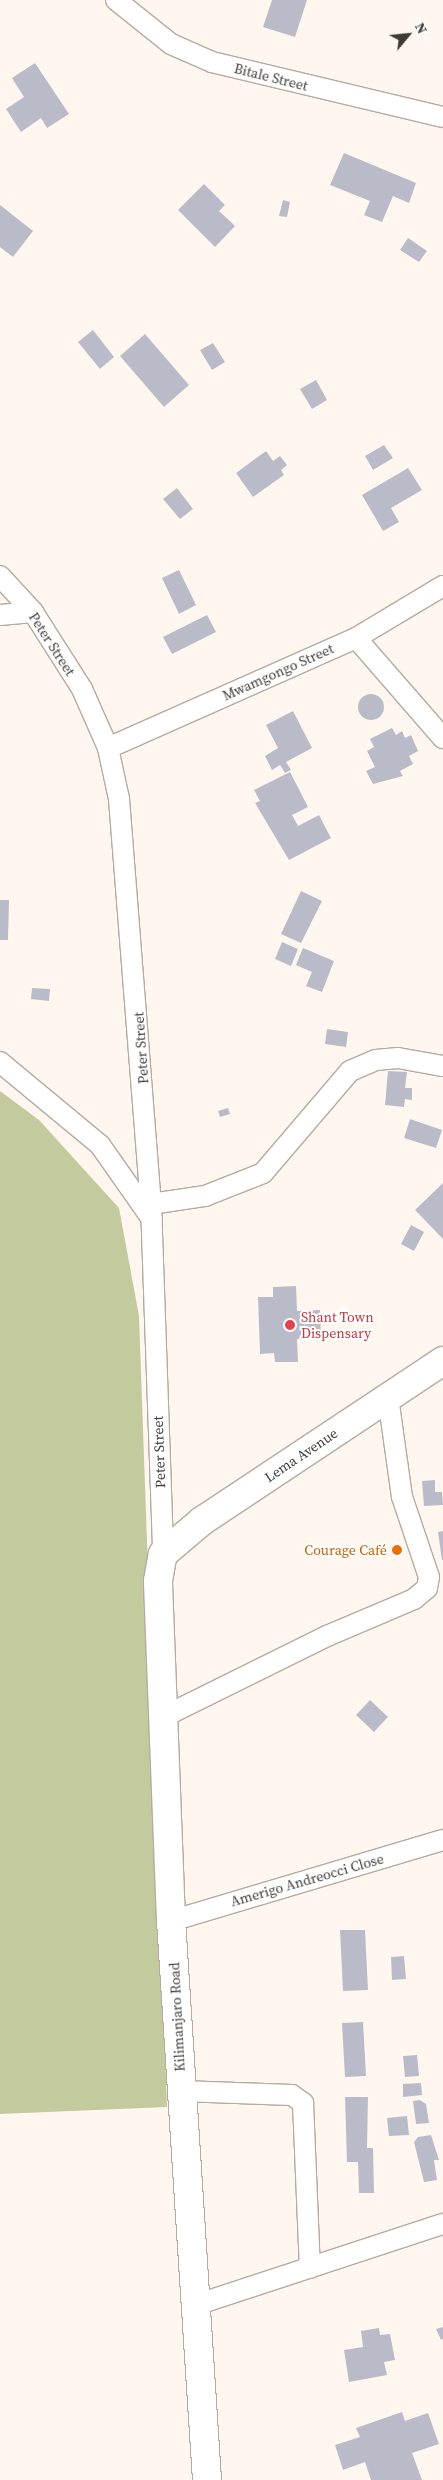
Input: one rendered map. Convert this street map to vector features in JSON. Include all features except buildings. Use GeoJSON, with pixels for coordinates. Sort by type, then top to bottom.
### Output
{"type":"FeatureCollection","features":[{"type":"Feature","properties":{"kind":"main road","name":"Lema Avenue"},"geometry":{"type":"LineString","coordinates":[[162,1554],[202,1521],[443,1361]]}},
{"type":"Feature","properties":{"kind":"main road","name":"Kilimanjaro Road"},"geometry":{"type":"LineString","coordinates":[[162,1554],[158,1581],[171,1921],[193,2306],[207,2480]]}},
{"type":"Feature","properties":{"kind":"street","name":"Bitale Street"},"geometry":{"type":"LineString","coordinates":[[116,0],[171,44],[212,62],[443,117]]}},
{"type":"Feature","properties":{"kind":"street","name":"Peter Street"},"geometry":{"type":"LineString","coordinates":[[0,576],[33,612],[82,689],[108,748],[119,800],[152,1211],[162,1554]]}},
{"type":"Feature","properties":{"kind":"street","name":"Mwamgongo Street"},"geometry":{"type":"LineString","coordinates":[[108,748],[356,638],[443,586]]}},
{"type":"Feature","properties":{"kind":"street"},"geometry":{"type":"LineString","coordinates":[[0,615],[33,612]]}},
{"type":"Feature","properties":{"kind":"street"},"geometry":{"type":"LineString","coordinates":[[356,638],[443,738]]}},
{"type":"Feature","properties":{"kind":"street"},"geometry":{"type":"LineString","coordinates":[[0,1062],[100,1145],[152,1211],[205,1196],[263,1174],[350,1071],[376,1060],[398,1058],[443,1066]]}},
{"type":"Feature","properties":{"kind":"street"},"geometry":{"type":"LineString","coordinates":[[163,1717],[327,1636],[414,1599],[428,1588],[429,1577],[402,1497],[388,1397]]}},
{"type":"Feature","properties":{"kind":"street","name":"Amerigo Andreocci Close"},"geometry":{"type":"LineString","coordinates":[[171,1921],[443,1840]]}},
{"type":"Feature","properties":{"kind":"street"},"geometry":{"type":"LineString","coordinates":[[181,2091],[292,2095],[304,2103],[310,2268]]}},
{"type":"Feature","properties":{"kind":"street"},"geometry":{"type":"LineString","coordinates":[[193,2306],[443,2224]]}},
{"type":"Feature","properties":{"kind":"green space"},"geometry":{"type":"Polygon","coordinates":[[[0,1091],[39,1120],[119,1208],[139,1316],[167,2107],[0,2114],[0,1091]]]}},
{"type":"Feature","properties":{"kind":"place","name":"Shant Town Dispensary"},"geometry":{"type":"Point","coordinates":[290,1325]}},
{"type":"Feature","properties":{"kind":"place","name":"Courage Café"},"geometry":{"type":"Point","coordinates":[397,1550]}}]}
